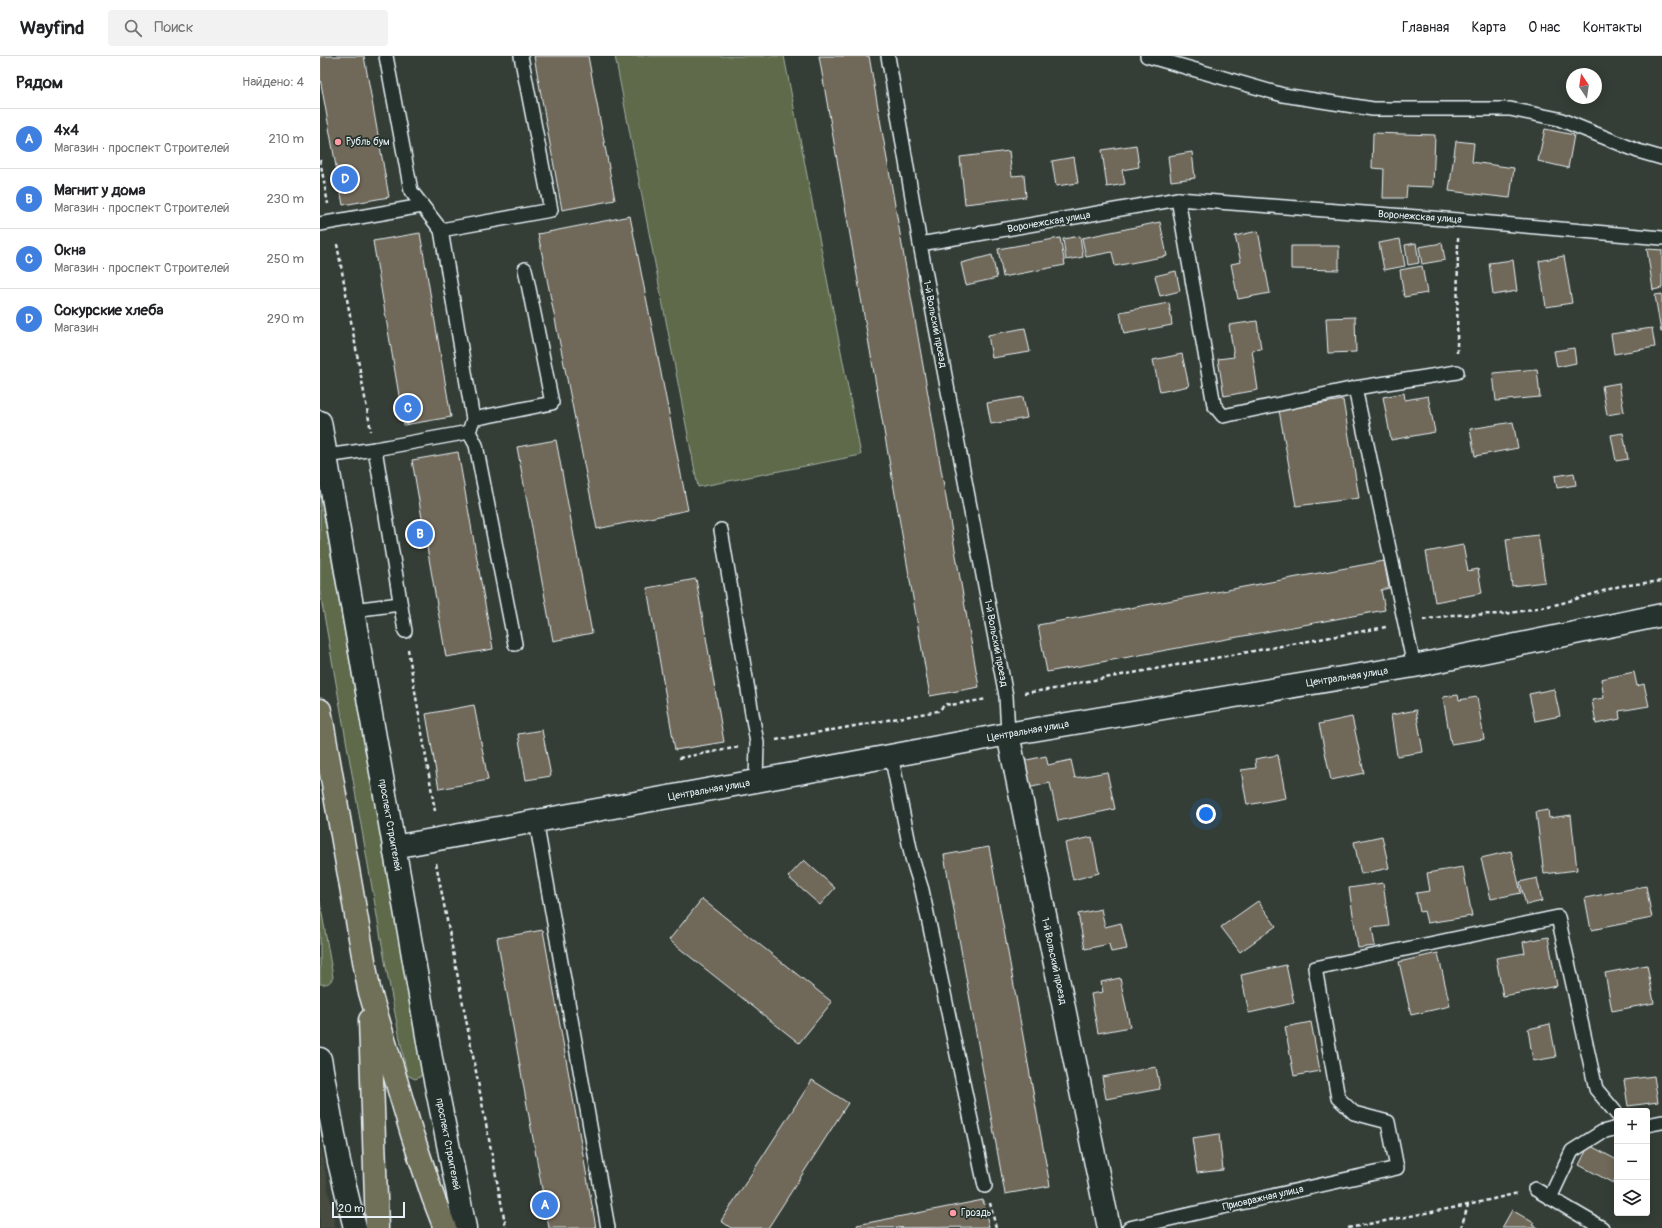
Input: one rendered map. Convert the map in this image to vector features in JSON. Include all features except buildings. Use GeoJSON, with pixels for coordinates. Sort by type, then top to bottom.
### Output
{"type":"FeatureCollection","features":[{"type":"Feature","properties":{"kind":"main road"},"geometry":{"type":"LineString","coordinates":[[320,710],[369,989],[412,1134],[445,1228]]}},
{"type":"Feature","properties":{"kind":"main road"},"geometry":{"type":"LineString","coordinates":[[369,989],[372,1102],[376,1161],[377,1228]]}},
{"type":"Feature","properties":{"kind":"street","name":"проспект Строителей"},"geometry":{"type":"LineString","coordinates":[[320,422],[433,1070],[465,1228]]}},
{"type":"Feature","properties":{"kind":"street","name":"Центральная улица"},"geometry":{"type":"LineString","coordinates":[[394,847],[1008,734],[1414,666],[1662,615]]}},
{"type":"Feature","properties":{"kind":"street","name":"1-й Вольский проезд"},"geometry":{"type":"LineString","coordinates":[[1008,734],[1109,1228]]}},
{"type":"Feature","properties":{"kind":"street"},"geometry":{"type":"LineString","coordinates":[[320,1059],[339,1162],[355,1228]]}},
{"type":"Feature","properties":{"kind":"lane"},"geometry":{"type":"LineString","coordinates":[[386,56],[410,191],[441,230],[473,419],[469,432],[476,445],[515,644]]}},
{"type":"Feature","properties":{"kind":"lane"},"geometry":{"type":"LineString","coordinates":[[441,230],[551,210],[521,56]]}},
{"type":"Feature","properties":{"kind":"lane","name":"1-й Вольский проезд"},"geometry":{"type":"LineString","coordinates":[[888,56],[920,244],[1006,696],[1008,734]]}},
{"type":"Feature","properties":{"kind":"lane"},"geometry":{"type":"LineString","coordinates":[[1147,56],[1283,95],[1373,109],[1510,109],[1559,119],[1662,158]]}},
{"type":"Feature","properties":{"kind":"lane"},"geometry":{"type":"LineString","coordinates":[[1178,199],[1214,405],[1223,416],[1355,388],[1457,372]]}},
{"type":"Feature","properties":{"kind":"lane","name":"Воронежская улица"},"geometry":{"type":"LineString","coordinates":[[920,244],[1178,199],[1458,220],[1662,238]]}},
{"type":"Feature","properties":{"kind":"lane"},"geometry":{"type":"LineString","coordinates":[[320,224],[422,206]]}},
{"type":"Feature","properties":{"kind":"lane"},"geometry":{"type":"LineString","coordinates":[[473,419],[552,403],[525,269]]}},
{"type":"Feature","properties":{"kind":"lane"},"geometry":{"type":"LineString","coordinates":[[1355,388],[1414,666]]}},
{"type":"Feature","properties":{"kind":"lane"},"geometry":{"type":"LineString","coordinates":[[326,456],[375,449],[469,432]]}},
{"type":"Feature","properties":{"kind":"lane"},"geometry":{"type":"LineString","coordinates":[[375,449],[405,631]]}},
{"type":"Feature","properties":{"kind":"lane"},"geometry":{"type":"LineString","coordinates":[[721,530],[757,743],[756,781]]}},
{"type":"Feature","properties":{"kind":"lane"},"geometry":{"type":"LineString","coordinates":[[353,610],[400,604]]}},
{"type":"Feature","properties":{"kind":"lane"},"geometry":{"type":"LineString","coordinates":[[891,755],[912,858],[922,890],[985,1186]]}},
{"type":"Feature","properties":{"kind":"lane"},"geometry":{"type":"LineString","coordinates":[[536,820],[608,1228]]}},
{"type":"Feature","properties":{"kind":"lane","name":"Приовражная улица"},"geometry":{"type":"LineString","coordinates":[[1129,1228],[1397,1168],[1388,1122],[1354,1113],[1338,1098],[1315,968],[1558,917],[1596,1089],[1614,1110]]}},
{"type":"Feature","properties":{"kind":"lane"},"geometry":{"type":"LineString","coordinates":[[1650,1124],[1662,1122]]}},
{"type":"Feature","properties":{"kind":"lane"},"geometry":{"type":"LineString","coordinates":[[1550,1198],[1572,1151],[1602,1132],[1614,1129]]}},
{"type":"Feature","properties":{"kind":"lane"},"geometry":{"type":"LineString","coordinates":[[1535,1189],[1602,1228]]}},
{"type":"Feature","properties":{"kind":"path"},"geometry":{"type":"LineString","coordinates":[[320,160],[328,206]]}},
{"type":"Feature","properties":{"kind":"path"},"geometry":{"type":"LineString","coordinates":[[1457,372],[1458,220]]}},
{"type":"Feature","properties":{"kind":"path"},"geometry":{"type":"LineString","coordinates":[[337,244],[375,449]]}},
{"type":"Feature","properties":{"kind":"path"},"geometry":{"type":"LineString","coordinates":[[679,758],[938,711],[946,704],[951,705],[1062,688],[1076,683],[1452,615],[1505,614],[1559,604],[1620,586],[1662,581]]}},
{"type":"Feature","properties":{"kind":"path"},"geometry":{"type":"LineString","coordinates":[[405,631],[435,811]]}},
{"type":"Feature","properties":{"kind":"path"},"geometry":{"type":"LineString","coordinates":[[436,861],[506,1228]]}},
{"type":"Feature","properties":{"kind":"path"},"geometry":{"type":"LineString","coordinates":[[1348,1228],[1468,1205],[1535,1189]]}},
{"type":"Feature","properties":{"kind":"path"},"geometry":{"type":"LineString","coordinates":[[989,1201],[996,1228]]}},
{"type":"Feature","properties":{"kind":"path"},"geometry":{"type":"LineString","coordinates":[[1461,1228],[1468,1205]]}},
{"type":"Feature","properties":{"kind":"shaded area"},"geometry":{"type":"Polygon","coordinates":[[[320,1142],[335,1228],[320,1228],[320,1142]]]}},
{"type":"Feature","properties":{"kind":"green space"},"geometry":{"type":"Polygon","coordinates":[[[615,56],[784,56],[861,455],[698,487],[615,56]]]}},
{"type":"Feature","properties":{"kind":"green space"},"geometry":{"type":"Polygon","coordinates":[[[320,493],[422,1073],[420,1077],[415,1079],[407,1075],[386,967],[320,592],[320,493]]]}},
{"type":"Feature","properties":{"kind":"green space"},"geometry":{"type":"Polygon","coordinates":[[[320,902],[333,977],[330,982],[324,984],[320,984],[320,902]]]}},
{"type":"Feature","properties":{"kind":"place","name":"Рубль бум"},"geometry":{"type":"Point","coordinates":[338,142]}},
{"type":"Feature","properties":{"kind":"place","name":"Сокурские хлеба"},"geometry":{"type":"Point","coordinates":[345,179]}},
{"type":"Feature","properties":{"kind":"place","name":"Окна"},"geometry":{"type":"Point","coordinates":[408,408]}},
{"type":"Feature","properties":{"kind":"place","name":"Магнит у дома"},"geometry":{"type":"Point","coordinates":[420,534]}},
{"type":"Feature","properties":{"kind":"place","name":"4x4"},"geometry":{"type":"Point","coordinates":[545,1205]}},
{"type":"Feature","properties":{"kind":"place","name":"Гроздь"},"geometry":{"type":"Point","coordinates":[953,1213]}}]}
